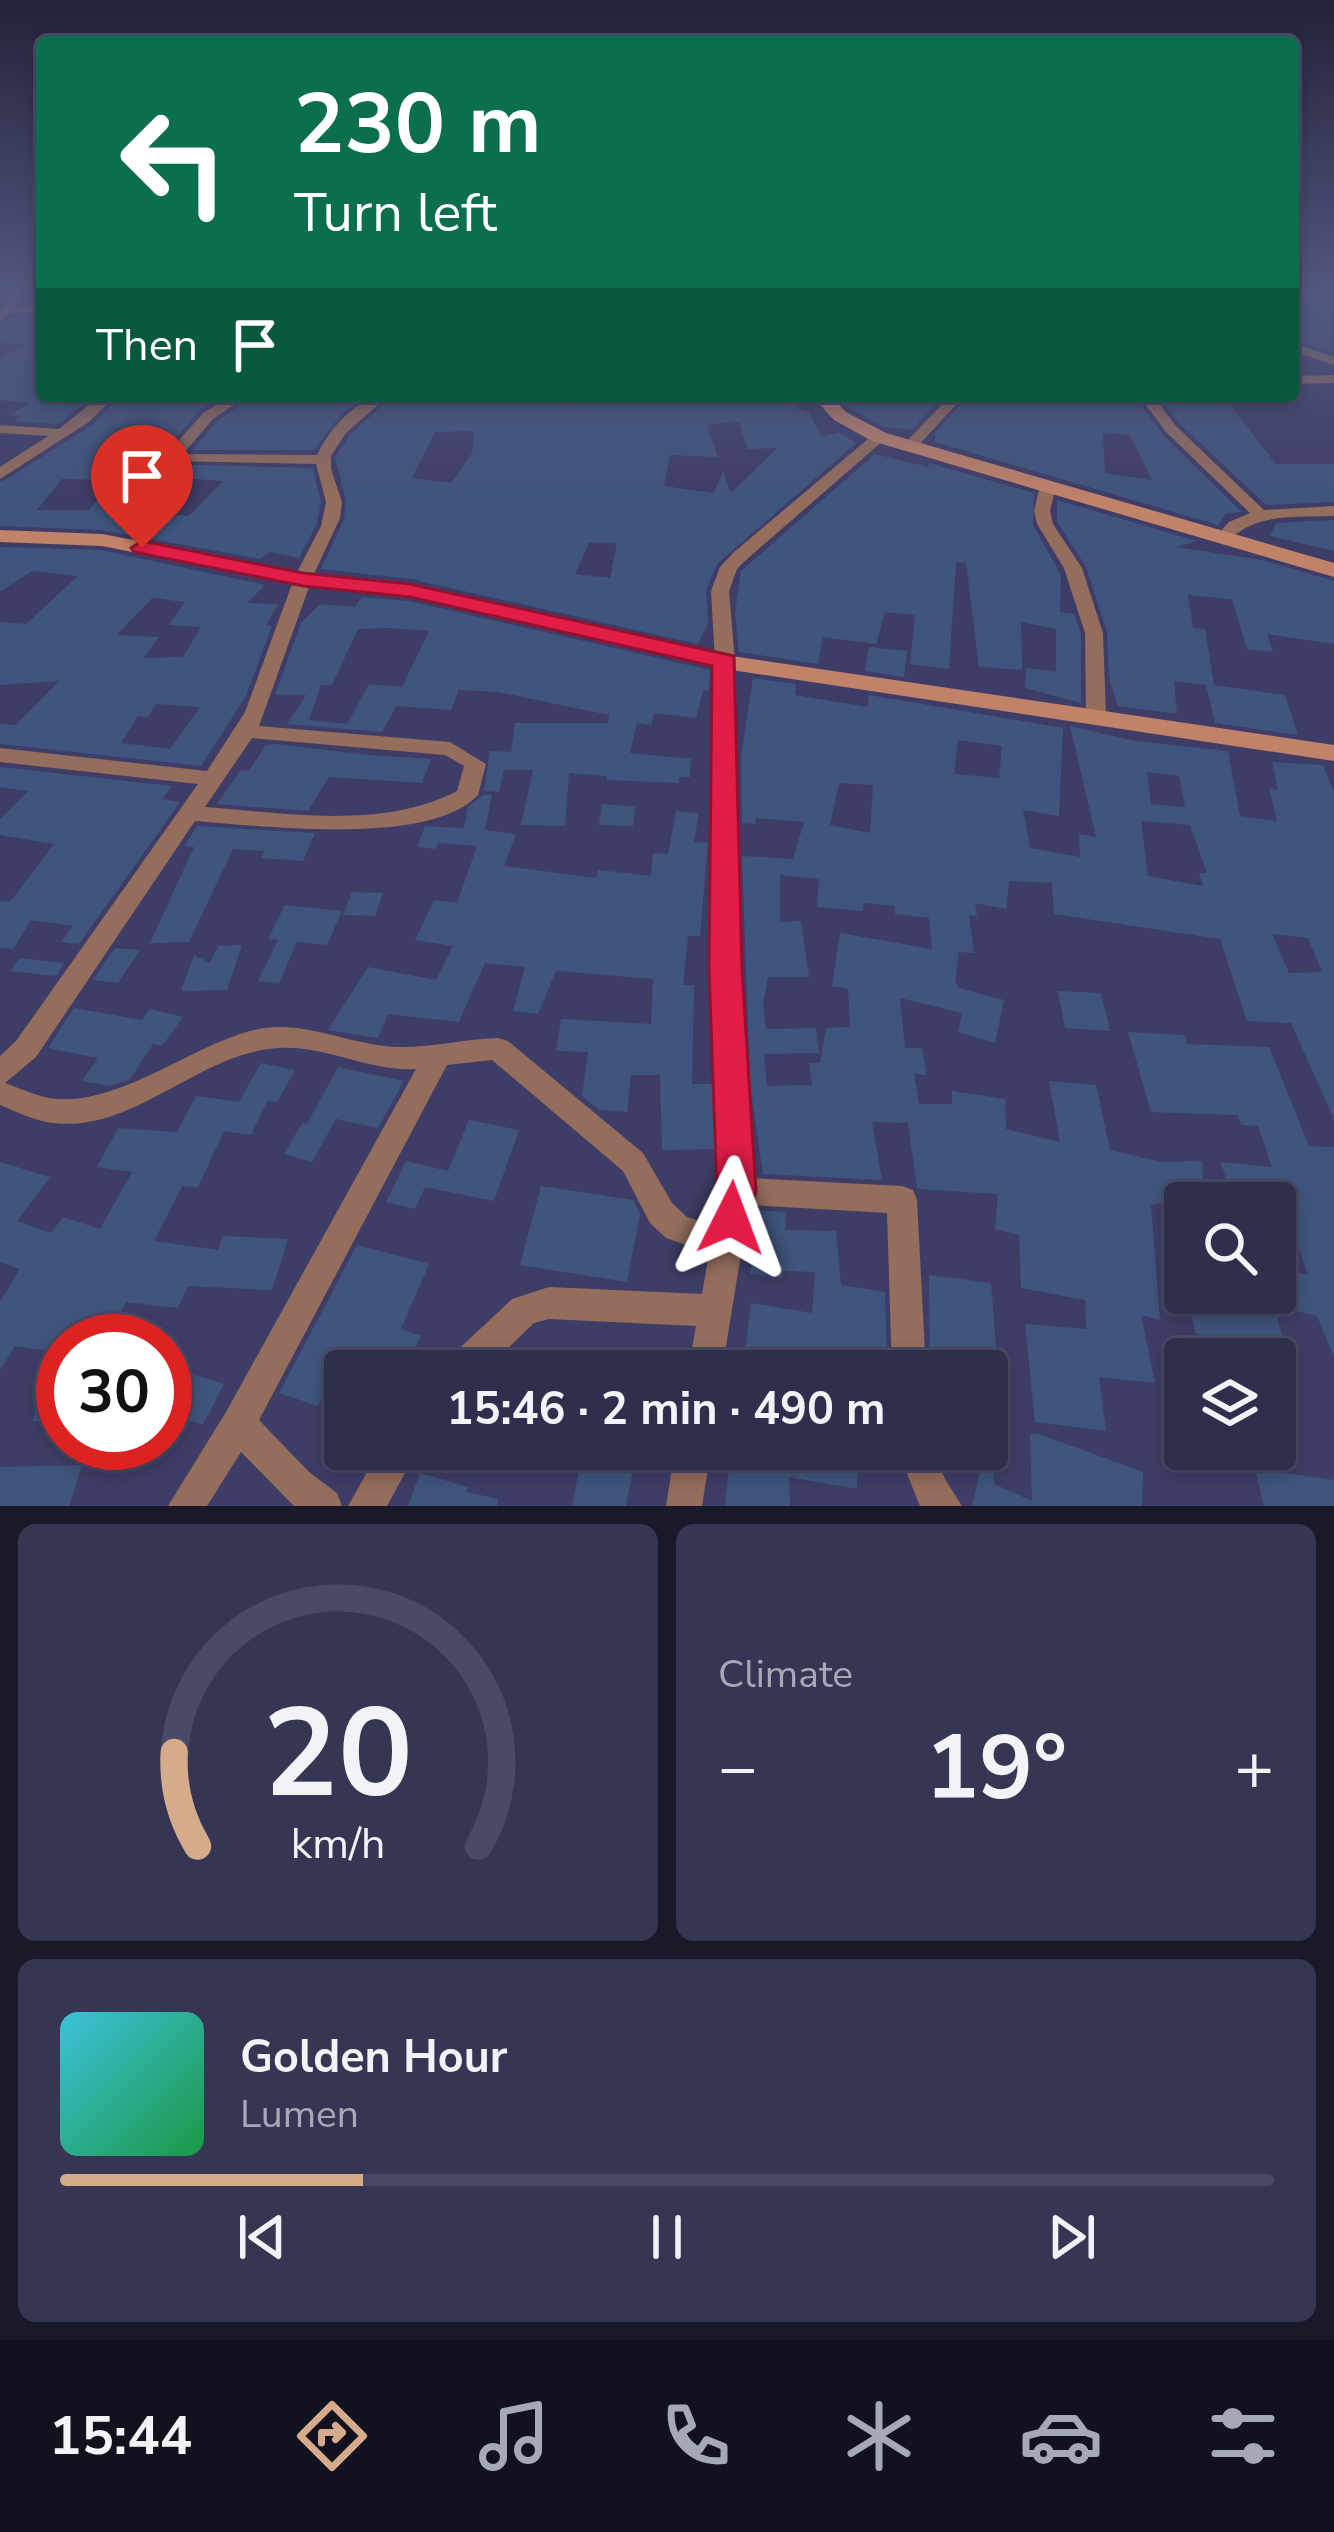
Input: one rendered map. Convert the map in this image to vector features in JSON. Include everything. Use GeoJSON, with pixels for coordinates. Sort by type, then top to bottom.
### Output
{"type":"FeatureCollection","features":[{"type":"Feature","properties":{"kind":"street"},"geometry":{"type":"LineString","coordinates":[[1299,380],[1334,379]]}},
{"type":"Feature","properties":{"kind":"street"},"geometry":{"type":"LineString","coordinates":[[0,475],[102,402]]}},
{"type":"Feature","properties":{"kind":"street"},"geometry":{"type":"LineString","coordinates":[[230,402],[208,416],[171,458],[323,460]]}},
{"type":"Feature","properties":{"kind":"street"},"geometry":{"type":"LineString","coordinates":[[0,1073],[26,1048],[246,731],[262,701],[303,579],[334,512],[323,460],[341,430],[374,402]]}},
{"type":"Feature","properties":{"kind":"street"},"geometry":{"type":"LineString","coordinates":[[827,402],[840,416],[880,437],[1334,570]]}},
{"type":"Feature","properties":{"kind":"street"},"geometry":{"type":"LineString","coordinates":[[910,446],[951,402]]}},
{"type":"Feature","properties":{"kind":"street"},"geometry":{"type":"LineString","coordinates":[[1150,402],[1167,429],[1238,486],[1259,514]]}},
{"type":"Feature","properties":{"kind":"street"},"geometry":{"type":"LineString","coordinates":[[0,429],[59,434]]}},
{"type":"Feature","properties":{"kind":"street"},"geometry":{"type":"LineString","coordinates":[[708,1350],[736,1191],[726,969],[725,662],[720,591],[729,568],[880,437]]}},
{"type":"Feature","properties":{"kind":"street"},"geometry":{"type":"LineString","coordinates":[[1048,486],[1042,511],[1046,524],[1073,568],[1094,633],[1096,717]]}},
{"type":"Feature","properties":{"kind":"street"},"geometry":{"type":"LineString","coordinates":[[1224,536],[1236,523],[1259,514],[1334,512]]}},
{"type":"Feature","properties":{"kind":"street"},"geometry":{"type":"LineString","coordinates":[[0,536],[102,540],[303,579],[410,590],[725,662],[1334,753]]}},
{"type":"Feature","properties":{"kind":"street"},"geometry":{"type":"LineString","coordinates":[[191,813],[341,823],[432,815],[467,795],[475,764],[449,749],[246,731]]}},
{"type":"Feature","properties":{"kind":"street"},"geometry":{"type":"LineString","coordinates":[[0,755],[216,779]]}},
{"type":"Feature","properties":{"kind":"street"},"geometry":{"type":"LineString","coordinates":[[0,1093],[53,1111],[73,1111],[233,1048],[277,1037],[324,1042],[379,1057],[436,1059],[460,1049],[498,1048],[633,1162],[662,1213],[677,1228],[726,1244]]}},
{"type":"Feature","properties":{"kind":"street"},"geometry":{"type":"LineString","coordinates":[[186,1506],[238,1424],[436,1059]]}},
{"type":"Feature","properties":{"kind":"street"},"geometry":{"type":"LineString","coordinates":[[736,1191],[902,1201],[908,1350]]}},
{"type":"Feature","properties":{"kind":"street"},"geometry":{"type":"LineString","coordinates":[[482,1350],[524,1310],[549,1303],[715,1311]]}},
{"type":"Feature","properties":{"kind":"street"},"geometry":{"type":"LineString","coordinates":[[238,1424],[296,1485],[324,1506]]}},
{"type":"Feature","properties":{"kind":"street"},"geometry":{"type":"LineString","coordinates":[[366,1506],[387,1470]]}},
{"type":"Feature","properties":{"kind":"street"},"geometry":{"type":"LineString","coordinates":[[684,1506],[690,1470]]}},
{"type":"Feature","properties":{"kind":"street"},"geometry":{"type":"LineString","coordinates":[[923,1470],[944,1506]]}},
{"type":"Feature","properties":{"kind":"building"},"geometry":{"type":"Polygon","coordinates":[[[0,359],[36,359],[36,402],[86,402],[58,424],[14,421],[22,416],[10,415],[29,403],[0,400],[0,359]]]}},
{"type":"Feature","properties":{"kind":"building"},"geometry":{"type":"Polygon","coordinates":[[[114,402],[213,402],[163,452],[163,464],[313,468],[321,502],[317,524],[299,558],[270,552],[260,559],[102,530],[0,526],[0,483],[91,426],[114,402]],[[62,479],[37,510],[89,510],[113,480],[62,479]],[[150,481],[126,513],[189,516],[223,481],[150,481]]]}},
{"type":"Feature","properties":{"kind":"building"},"geometry":{"type":"Polygon","coordinates":[[[244,402],[359,402],[342,413],[314,450],[193,450],[216,422],[244,402]]]}},
{"type":"Feature","properties":{"kind":"building"},"geometry":{"type":"Polygon","coordinates":[[[386,402],[571,406],[571,402],[797,402],[822,437],[839,432],[856,443],[717,564],[706,591],[708,623],[698,644],[411,579],[321,569],[344,519],[346,501],[335,457],[349,436],[386,402]],[[739,421],[707,425],[718,457],[670,455],[664,486],[714,493],[723,471],[731,493],[777,448],[748,449],[739,421]],[[474,431],[435,432],[412,478],[451,483],[472,453],[474,431]],[[589,543],[575,574],[610,578],[617,543],[589,543]]]}},
{"type":"Feature","properties":{"kind":"building"},"geometry":{"type":"Polygon","coordinates":[[[844,402],[938,402],[911,430],[884,427],[844,402]]]}},
{"type":"Feature","properties":{"kind":"building"},"geometry":{"type":"Polygon","coordinates":[[[963,402],[1139,402],[1163,435],[1242,512],[1226,514],[1218,525],[935,442],[935,433],[963,402]],[[1103,433],[1105,473],[1152,480],[1130,435],[1103,433]]]}},
{"type":"Feature","properties":{"kind":"building"},"geometry":{"type":"Polygon","coordinates":[[[1163,402],[1228,402],[1276,464],[1334,464],[1334,502],[1266,505],[1179,423],[1163,402]]]}},
{"type":"Feature","properties":{"kind":"building"},"geometry":{"type":"Polygon","coordinates":[[[875,454],[928,467],[929,463],[1034,493],[1033,525],[1061,575],[1060,612],[1074,614],[1081,634],[1081,703],[1025,688],[1026,668],[1056,672],[1056,629],[1021,622],[1022,670],[979,667],[966,562],[956,563],[949,669],[910,664],[915,615],[885,612],[876,644],[823,637],[818,664],[739,652],[735,613],[741,571],[875,454]]]}},
{"type":"Feature","properties":{"kind":"building"},"geometry":{"type":"Polygon","coordinates":[[[1057,500],[1197,541],[1175,547],[1262,560],[1334,581],[1334,644],[1267,634],[1273,652],[1247,649],[1232,599],[1188,595],[1193,628],[1205,629],[1214,685],[1285,695],[1298,735],[1215,723],[1206,685],[1174,681],[1177,714],[1118,706],[1109,678],[1107,632],[1086,567],[1057,522],[1057,500]]]}},
{"type":"Feature","properties":{"kind":"building"},"geometry":{"type":"Polygon","coordinates":[[[1334,520],[1334,551],[1270,536],[1276,523],[1334,520]]]}},
{"type":"Feature","properties":{"kind":"building"},"geometry":{"type":"Polygon","coordinates":[[[0,547],[101,550],[265,585],[247,603],[278,604],[266,626],[272,626],[246,696],[201,766],[0,744],[0,724],[16,725],[59,681],[0,685],[0,622],[26,624],[78,576],[32,571],[0,592],[0,547]],[[152,598],[117,635],[159,637],[144,658],[183,657],[201,627],[169,625],[185,602],[152,598]],[[156,704],[148,717],[138,716],[121,743],[170,749],[200,707],[156,704]]]}},
{"type":"Feature","properties":{"kind":"building"},"geometry":{"type":"Polygon","coordinates":[[[362,597],[409,601],[710,670],[709,691],[703,690],[696,718],[654,713],[651,725],[637,723],[630,753],[691,759],[690,777],[679,777],[679,783],[569,773],[565,826],[521,825],[533,770],[504,770],[499,792],[484,791],[490,751],[511,752],[515,723],[608,723],[609,715],[498,692],[459,690],[451,710],[396,706],[382,732],[287,724],[306,695],[275,695],[301,623],[320,604],[355,607],[362,597]],[[358,629],[332,685],[321,685],[309,720],[347,724],[369,684],[402,687],[429,631],[358,629]]]}},
{"type":"Feature","properties":{"kind":"building"},"geometry":{"type":"Polygon","coordinates":[[[869,647],[907,651],[904,677],[865,671],[869,647]]]}},
{"type":"Feature","properties":{"kind":"building"},"geometry":{"type":"Polygon","coordinates":[[[753,678],[796,684],[795,695],[868,707],[869,695],[1063,728],[1059,816],[1023,810],[1030,848],[1080,857],[1079,834],[1096,837],[1070,726],[1135,741],[1228,751],[1240,816],[1277,821],[1269,788],[1278,790],[1272,762],[1323,765],[1334,792],[1334,1119],[1291,1023],[1247,1021],[1220,939],[1054,914],[1052,883],[1009,881],[1006,909],[975,903],[977,916],[969,915],[974,953],[959,952],[955,982],[959,988],[1004,1000],[995,1043],[958,1032],[962,1013],[900,998],[905,1048],[922,1048],[927,1075],[914,1074],[919,1104],[952,1104],[952,1091],[1005,1099],[1006,1129],[1060,1142],[1049,1081],[1096,1085],[1110,1150],[1162,1162],[1202,1161],[1204,1182],[1164,1182],[1164,1206],[1163,1202],[1151,1205],[1160,1320],[1141,1315],[1155,1383],[1099,1377],[1106,1431],[1035,1422],[1025,1324],[1086,1329],[1085,1300],[1021,1288],[1019,1235],[995,1229],[998,1194],[917,1189],[908,1123],[872,1122],[882,1180],[763,1174],[750,1085],[742,856],[793,859],[804,822],[756,818],[755,824],[742,823],[741,756],[753,678]],[[958,740],[954,774],[999,778],[1002,746],[958,740]],[[1147,772],[1151,804],[1185,807],[1179,776],[1147,772]],[[839,783],[830,825],[870,833],[873,785],[839,783]],[[1141,821],[1148,876],[1203,886],[1199,873],[1207,873],[1190,825],[1141,821]],[[780,875],[780,922],[801,921],[809,977],[768,977],[763,1004],[766,1029],[816,1028],[819,1053],[764,1054],[767,1086],[812,1085],[809,1063],[820,1063],[826,1028],[850,1027],[848,989],[832,986],[840,933],[932,949],[929,918],[895,914],[895,906],[864,903],[863,911],[817,907],[819,879],[780,875]],[[1272,934],[1289,973],[1322,972],[1308,938],[1272,934]]]}},
{"type":"Feature","properties":{"kind":"building"},"geometry":{"type":"Polygon","coordinates":[[[265,746],[431,759],[422,783],[329,777],[308,811],[217,804],[241,770],[249,771],[265,746]]]}},
{"type":"Feature","properties":{"kind":"building"},"geometry":{"type":"Polygon","coordinates":[[[0,767],[172,786],[162,799],[180,802],[79,944],[61,942],[73,926],[31,920],[13,949],[0,948],[0,901],[10,902],[54,844],[0,835],[0,819],[28,791],[0,787],[0,767]]]}},
{"type":"Feature","properties":{"kind":"building"},"geometry":{"type":"Polygon","coordinates":[[[483,795],[492,795],[485,830],[516,834],[504,866],[596,878],[598,870],[651,876],[653,853],[668,854],[676,811],[699,813],[694,842],[708,843],[700,936],[688,936],[683,985],[694,985],[692,1084],[713,1084],[715,1149],[662,1150],[660,1075],[631,1075],[627,1112],[599,1110],[582,1096],[588,1052],[556,1051],[561,1019],[651,1024],[653,979],[556,971],[538,1014],[513,1011],[525,967],[485,963],[459,1022],[388,1014],[378,1038],[328,1030],[368,967],[436,980],[453,946],[415,940],[434,900],[457,903],[477,846],[438,843],[436,849],[417,847],[425,826],[464,828],[468,807],[483,795]]]}},
{"type":"Feature","properties":{"kind":"building"},"geometry":{"type":"Polygon","coordinates":[[[602,804],[635,807],[633,826],[599,825],[602,804]]]}},
{"type":"Feature","properties":{"kind":"building"},"geometry":{"type":"Polygon","coordinates":[[[197,826],[315,833],[303,861],[261,858],[265,851],[233,849],[189,942],[150,943],[194,847],[184,846],[197,826]]]}},
{"type":"Feature","properties":{"kind":"building"},"geometry":{"type":"Polygon","coordinates":[[[352,892],[383,893],[375,916],[343,915],[352,892]]]}},
{"type":"Feature","properties":{"kind":"building"},"geometry":{"type":"Polygon","coordinates":[[[285,905],[342,911],[327,945],[297,942],[279,983],[258,981],[278,940],[268,939],[285,905]]]}},
{"type":"Feature","properties":{"kind":"building"},"geometry":{"type":"Polygon","coordinates":[[[242,945],[227,990],[181,991],[194,955],[210,963],[218,946],[242,945]]]}},
{"type":"Feature","properties":{"kind":"building"},"geometry":{"type":"Polygon","coordinates":[[[115,948],[140,950],[118,983],[93,980],[115,948]]]}},
{"type":"Feature","properties":{"kind":"building"},"geometry":{"type":"Polygon","coordinates":[[[20,958],[64,963],[56,976],[10,971],[20,958]]]}},
{"type":"Feature","properties":{"kind":"building"},"geometry":{"type":"Polygon","coordinates":[[[1058,991],[1101,993],[1110,1031],[1065,1028],[1058,991]]]}},
{"type":"Feature","properties":{"kind":"building"},"geometry":{"type":"Polygon","coordinates":[[[74,1008],[142,1020],[150,1009],[183,1017],[162,1046],[153,1044],[130,1079],[110,1086],[82,1081],[98,1058],[48,1048],[74,1008]]]}},
{"type":"Feature","properties":{"kind":"building"},"geometry":{"type":"Polygon","coordinates":[[[1128,1032],[1184,1035],[1187,1044],[1269,1047],[1309,1146],[1334,1147],[1334,1357],[1317,1316],[1296,1311],[1296,1272],[1308,1275],[1296,1240],[1296,1182],[1227,1182],[1221,1162],[1272,1167],[1258,1126],[1241,1125],[1238,1115],[1151,1112],[1128,1032]]]}},
{"type":"Feature","properties":{"kind":"building"},"geometry":{"type":"Polygon","coordinates":[[[261,1063],[295,1070],[277,1102],[268,1100],[251,1135],[224,1131],[198,1187],[182,1186],[154,1241],[218,1250],[223,1236],[288,1239],[272,1290],[188,1286],[178,1308],[126,1302],[120,1314],[36,1314],[36,1349],[15,1346],[0,1370],[0,1302],[20,1269],[0,1262],[0,1162],[50,1177],[17,1221],[51,1233],[63,1217],[100,1229],[132,1172],[97,1167],[118,1128],[177,1132],[196,1096],[239,1102],[261,1063]]]}},
{"type":"Feature","properties":{"kind":"building"},"geometry":{"type":"Polygon","coordinates":[[[338,1067],[404,1081],[378,1128],[336,1119],[312,1162],[284,1154],[302,1123],[307,1124],[338,1067]]]}},
{"type":"Feature","properties":{"kind":"building"},"geometry":{"type":"Polygon","coordinates":[[[469,1120],[519,1130],[494,1201],[425,1187],[415,1209],[386,1202],[406,1161],[448,1171],[469,1120]]]}},
{"type":"Feature","properties":{"kind":"building"},"geometry":{"type":"Polygon","coordinates":[[[541,1186],[633,1200],[640,1214],[627,1282],[520,1265],[541,1186]]]}},
{"type":"Feature","properties":{"kind":"building"},"geometry":{"type":"Polygon","coordinates":[[[755,1210],[786,1212],[785,1230],[836,1231],[841,1285],[885,1292],[886,1350],[745,1350],[751,1303],[812,1313],[815,1272],[783,1271],[782,1278],[750,1274],[755,1210]]]}},
{"type":"Feature","properties":{"kind":"building"},"geometry":{"type":"Polygon","coordinates":[[[357,1245],[429,1264],[401,1329],[421,1336],[415,1350],[324,1350],[324,1394],[318,1406],[279,1393],[357,1245]]]}},
{"type":"Feature","properties":{"kind":"building"},"geometry":{"type":"Polygon","coordinates":[[[929,1275],[991,1283],[996,1350],[930,1350],[929,1275]]]}},
{"type":"Feature","properties":{"kind":"building"},"geometry":{"type":"Polygon","coordinates":[[[1191,1314],[1276,1314],[1283,1338],[1246,1338],[1196,1334],[1191,1314]]]}},
{"type":"Feature","properties":{"kind":"building"},"geometry":{"type":"Polygon","coordinates":[[[192,1374],[224,1384],[203,1425],[192,1421],[192,1374]]]}},
{"type":"Feature","properties":{"kind":"building"},"geometry":{"type":"Polygon","coordinates":[[[1030,1434],[1143,1472],[1142,1506],[972,1506],[980,1471],[976,1470],[994,1470],[994,1484],[1032,1501],[1030,1434]]]}},
{"type":"Feature","properties":{"kind":"building"},"geometry":{"type":"Polygon","coordinates":[[[0,1467],[80,1470],[69,1506],[0,1506],[0,1467]]]}},
{"type":"Feature","properties":{"kind":"building"},"geometry":{"type":"Polygon","coordinates":[[[579,1470],[633,1470],[626,1506],[572,1506],[579,1470]]]}},
{"type":"Feature","properties":{"kind":"building"},"geometry":{"type":"Polygon","coordinates":[[[729,1470],[857,1470],[857,1489],[789,1477],[790,1506],[725,1506],[729,1470]]]}},
{"type":"Feature","properties":{"kind":"building"},"geometry":{"type":"Polygon","coordinates":[[[1255,1470],[1334,1480],[1334,1506],[1264,1506],[1255,1470]]]}},
{"type":"Feature","properties":{"kind":"building"},"geometry":{"type":"Polygon","coordinates":[[[420,1473],[498,1499],[497,1506],[408,1506],[420,1473]]]}},
{"type":"Feature","properties":{"kind":"route"},"geometry":{"type":"LineString","coordinates":[[142,548],[303,579],[410,590],[725,662],[726,969],[736,1191],[731,1218]]}}]}
